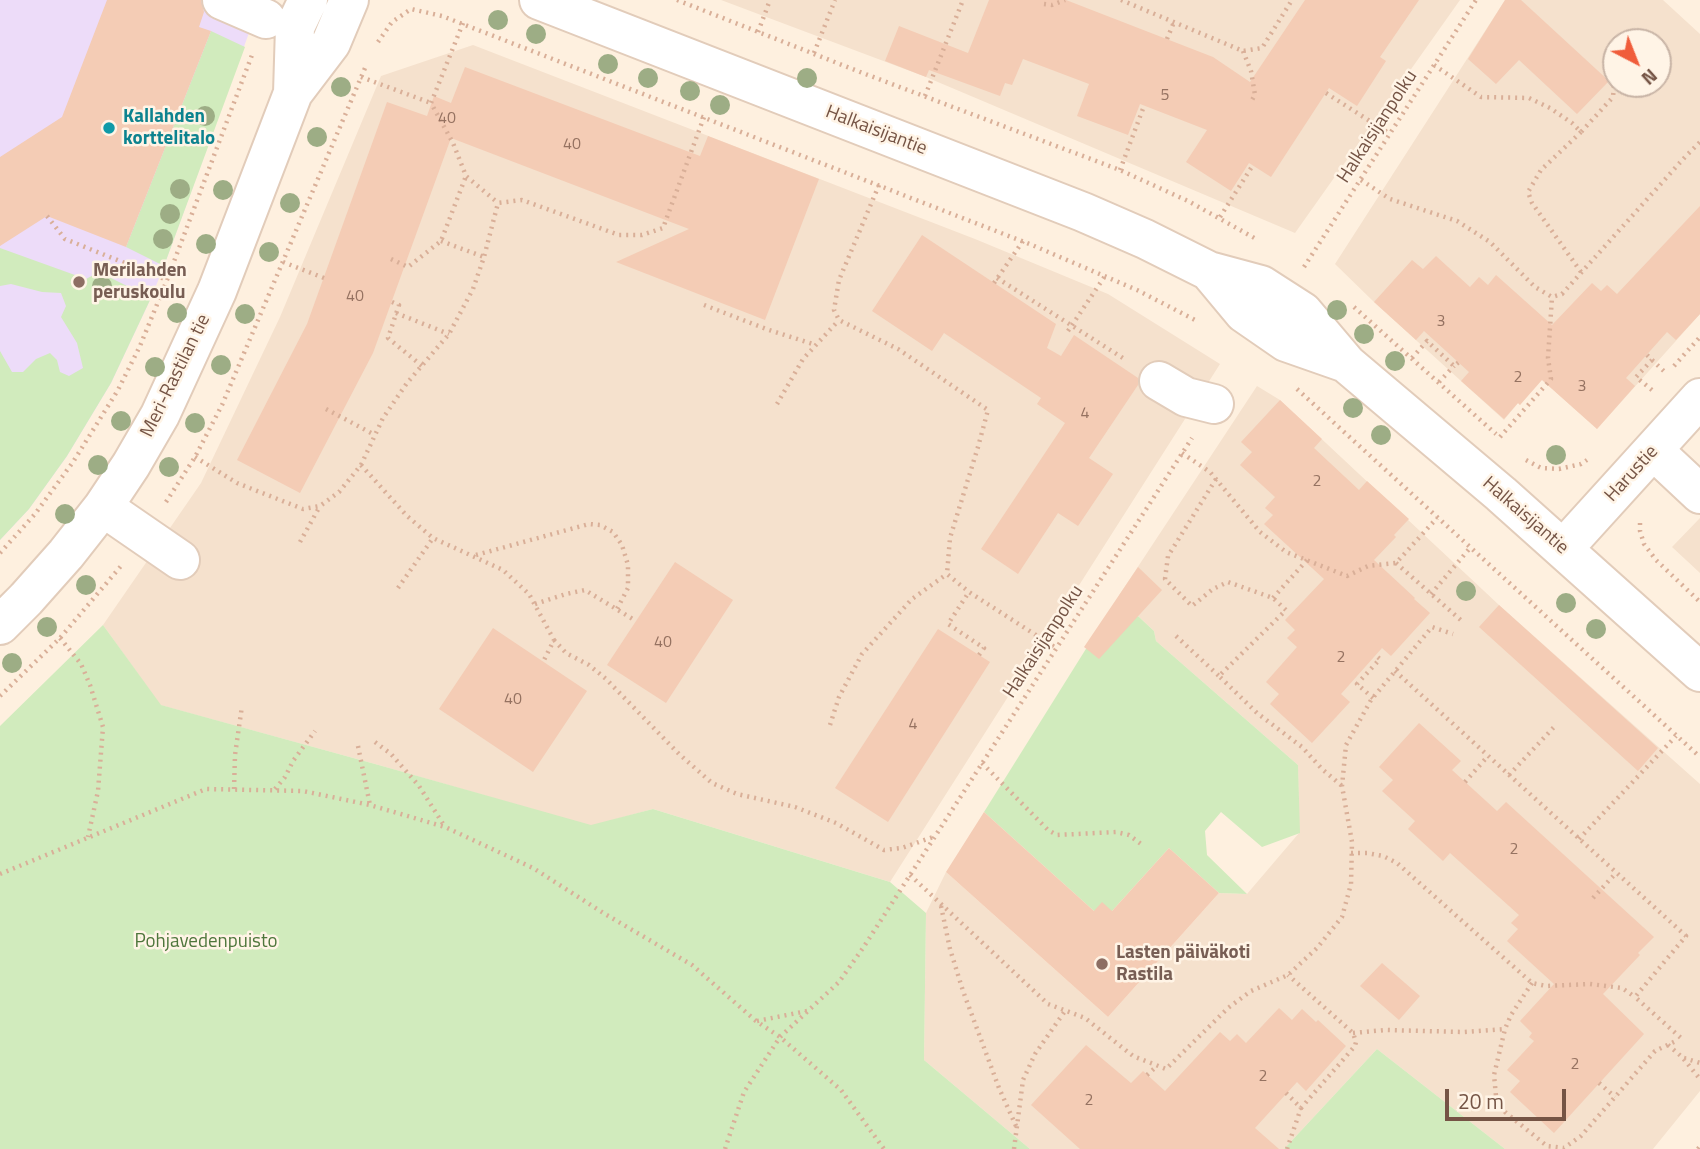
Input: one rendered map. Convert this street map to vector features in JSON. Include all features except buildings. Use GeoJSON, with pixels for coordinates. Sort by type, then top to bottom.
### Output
{"type":"FeatureCollection","features":[{"type":"Feature","properties":{"kind":"street"},"geometry":{"type":"LineString","coordinates":[[222,0],[266,19]]}},
{"type":"Feature","properties":{"kind":"street","name":"Meri-Rastilan tie"},"geometry":{"type":"LineString","coordinates":[[293,93],[295,27],[308,0]]}},
{"type":"Feature","properties":{"kind":"street","name":"Meri-Rastilan tie"},"geometry":{"type":"LineString","coordinates":[[0,625],[66,554],[103,507],[160,415],[217,291],[293,93],[331,43],[349,0]]}},
{"type":"Feature","properties":{"kind":"street","name":"Halkaisijantie"},"geometry":{"type":"LineString","coordinates":[[539,0],[1083,212],[1209,271],[1244,313],[1286,342],[1347,364],[1501,494],[1700,672]]}},
{"type":"Feature","properties":{"kind":"street"},"geometry":{"type":"LineString","coordinates":[[1159,381],[1186,397],[1214,404]]}},
{"type":"Feature","properties":{"kind":"street","name":"Harustie"},"geometry":{"type":"LineString","coordinates":[[1563,549],[1700,398]]}},
{"type":"Feature","properties":{"kind":"street"},"geometry":{"type":"LineString","coordinates":[[1653,450],[1700,494]]}},
{"type":"Feature","properties":{"kind":"street"},"geometry":{"type":"LineString","coordinates":[[103,507],[180,560]]}},
{"type":"Feature","properties":{"kind":"path"},"geometry":{"type":"LineString","coordinates":[[380,38],[392,22],[411,9],[414,0]]}},
{"type":"Feature","properties":{"kind":"path"},"geometry":{"type":"LineString","coordinates":[[758,32],[770,0]]}},
{"type":"Feature","properties":{"kind":"path"},"geometry":{"type":"LineString","coordinates":[[814,54],[835,0]]}},
{"type":"Feature","properties":{"kind":"path"},"geometry":{"type":"LineString","coordinates":[[925,96],[962,0]]}},
{"type":"Feature","properties":{"kind":"path"},"geometry":{"type":"LineString","coordinates":[[1044,4],[1052,5],[1065,0]]}},
{"type":"Feature","properties":{"kind":"path"},"geometry":{"type":"LineString","coordinates":[[1121,0],[1243,51],[1262,48],[1269,52]]}},
{"type":"Feature","properties":{"kind":"path"},"geometry":{"type":"LineString","coordinates":[[1262,48],[1292,0]]}},
{"type":"Feature","properties":{"kind":"path","name":"Halkaisijanpolku"},"geometry":{"type":"LineString","coordinates":[[1303,269],[1476,0]]}},
{"type":"Feature","properties":{"kind":"path"},"geometry":{"type":"LineString","coordinates":[[411,9],[463,23],[1023,241],[1137,290],[1206,326]]}},
{"type":"Feature","properties":{"kind":"path"},"geometry":{"type":"LineString","coordinates":[[0,553],[35,514],[73,462],[140,346],[266,19]]}},
{"type":"Feature","properties":{"kind":"path"},"geometry":{"type":"LineString","coordinates":[[1167,39],[1174,22]]}},
{"type":"Feature","properties":{"kind":"path"},"geometry":{"type":"LineString","coordinates":[[431,103],[463,23]]}},
{"type":"Feature","properties":{"kind":"path"},"geometry":{"type":"LineString","coordinates":[[1243,51],[1251,71],[1255,95],[1252,100]]}},
{"type":"Feature","properties":{"kind":"path"},"geometry":{"type":"LineString","coordinates":[[1434,65],[1481,97],[1529,99],[1550,108],[1581,132]]}},
{"type":"Feature","properties":{"kind":"path"},"geometry":{"type":"LineString","coordinates":[[361,78],[431,103],[467,176],[498,203],[522,200],[619,235],[642,235],[663,228],[704,117]]}},
{"type":"Feature","properties":{"kind":"path"},"geometry":{"type":"LineString","coordinates":[[1326,93],[1390,134]]}},
{"type":"Feature","properties":{"kind":"path"},"geometry":{"type":"LineString","coordinates":[[1581,272],[1531,203],[1528,192],[1541,170],[1612,98]]}},
{"type":"Feature","properties":{"kind":"path"},"geometry":{"type":"LineString","coordinates":[[1120,170],[1144,106]]}},
{"type":"Feature","properties":{"kind":"path"},"geometry":{"type":"LineString","coordinates":[[1361,180],[1390,199],[1457,222],[1490,242],[1535,287],[1552,297],[1562,294],[1700,142]]}},
{"type":"Feature","properties":{"kind":"path"},"geometry":{"type":"LineString","coordinates":[[1220,218],[1253,165]]}},
{"type":"Feature","properties":{"kind":"path"},"geometry":{"type":"LineString","coordinates":[[391,259],[408,267],[442,241],[467,176]]}},
{"type":"Feature","properties":{"kind":"path"},"geometry":{"type":"LineString","coordinates":[[830,725],[839,696],[862,654],[912,599],[947,574],[950,538],[988,410],[898,349],[839,320],[834,310],[839,280],[879,185]]}},
{"type":"Feature","properties":{"kind":"path"},"geometry":{"type":"LineString","coordinates":[[300,542],[320,506],[339,492],[361,465],[383,418],[407,383],[449,334],[473,289],[498,203]]}},
{"type":"Feature","properties":{"kind":"path"},"geometry":{"type":"LineString","coordinates":[[47,216],[65,239],[167,280]]}},
{"type":"Feature","properties":{"kind":"path"},"geometry":{"type":"LineString","coordinates":[[442,241],[484,257]]}},
{"type":"Feature","properties":{"kind":"path"},"geometry":{"type":"LineString","coordinates":[[1023,241],[996,281],[1159,381]]}},
{"type":"Feature","properties":{"kind":"path"},"geometry":{"type":"LineString","coordinates":[[283,262],[324,278]]}},
{"type":"Feature","properties":{"kind":"path"},"geometry":{"type":"LineString","coordinates":[[1068,331],[1105,276]]}},
{"type":"Feature","properties":{"kind":"path"},"geometry":{"type":"LineString","coordinates":[[1500,437],[1551,379],[1548,358],[1552,297]]}},
{"type":"Feature","properties":{"kind":"path"},"geometry":{"type":"LineString","coordinates":[[392,302],[399,305],[388,338],[422,366]]}},
{"type":"Feature","properties":{"kind":"path"},"geometry":{"type":"LineString","coordinates":[[704,305],[816,345]]}},
{"type":"Feature","properties":{"kind":"path"},"geometry":{"type":"LineString","coordinates":[[396,313],[449,334]]}},
{"type":"Feature","properties":{"kind":"path"},"geometry":{"type":"LineString","coordinates":[[777,404],[803,359],[839,320]]}},
{"type":"Feature","properties":{"kind":"path"},"geometry":{"type":"LineString","coordinates":[[1412,358],[1427,341],[1457,364],[1439,382]]}},
{"type":"Feature","properties":{"kind":"path"},"geometry":{"type":"LineString","coordinates":[[1647,355],[1667,374]]}},
{"type":"Feature","properties":{"kind":"path"},"geometry":{"type":"LineString","coordinates":[[1652,360],[1636,377],[1652,390]]}},
{"type":"Feature","properties":{"kind":"path"},"geometry":{"type":"LineString","coordinates":[[1288,382],[1700,758]]}},
{"type":"Feature","properties":{"kind":"path","name":"Halkaisijanpolku"},"geometry":{"type":"LineString","coordinates":[[725,1149],[744,1092],[780,1037],[839,982],[863,948],[1214,404]]}},
{"type":"Feature","properties":{"kind":"path"},"geometry":{"type":"LineString","coordinates":[[327,410],[375,435]]}},
{"type":"Feature","properties":{"kind":"path"},"geometry":{"type":"LineString","coordinates":[[1182,453],[1210,472],[1260,532],[1286,552],[1347,576],[1368,566],[1396,562],[1437,518]]}},
{"type":"Feature","properties":{"kind":"path"},"geometry":{"type":"LineString","coordinates":[[195,457],[237,483],[303,509],[320,506]]}},
{"type":"Feature","properties":{"kind":"path"},"geometry":{"type":"LineString","coordinates":[[361,465],[407,516],[433,538],[503,570],[529,594],[554,640],[566,653],[589,665],[606,679],[679,754],[712,783],[737,793],[795,807],[826,819],[884,850],[902,848],[934,837]]}},
{"type":"Feature","properties":{"kind":"path"},"geometry":{"type":"LineString","coordinates":[[1216,479],[1168,556],[1165,579],[1192,606],[1213,589],[1228,582],[1273,598],[1286,610],[1219,676]]}},
{"type":"Feature","properties":{"kind":"path"},"geometry":{"type":"LineString","coordinates":[[1640,512],[1640,531],[1644,544],[1656,560],[1700,602]]}},
{"type":"Feature","properties":{"kind":"path"},"geometry":{"type":"LineString","coordinates":[[475,556],[589,524],[600,525],[613,532],[622,545],[628,565],[628,588],[617,609]]}},
{"type":"Feature","properties":{"kind":"path"},"geometry":{"type":"LineString","coordinates":[[398,588],[433,538]]}},
{"type":"Feature","properties":{"kind":"path"},"geometry":{"type":"LineString","coordinates":[[1431,594],[1470,548]]}},
{"type":"Feature","properties":{"kind":"path"},"geometry":{"type":"LineString","coordinates":[[1273,598],[1307,560]]}},
{"type":"Feature","properties":{"kind":"path"},"geometry":{"type":"LineString","coordinates":[[1396,562],[1463,622]]}},
{"type":"Feature","properties":{"kind":"path"},"geometry":{"type":"LineString","coordinates":[[947,574],[969,592],[1056,648]]}},
{"type":"Feature","properties":{"kind":"path"},"geometry":{"type":"LineString","coordinates":[[535,604],[585,590],[636,621]]}},
{"type":"Feature","properties":{"kind":"path"},"geometry":{"type":"LineString","coordinates":[[969,592],[948,624],[984,648],[979,655]]}},
{"type":"Feature","properties":{"kind":"path"},"geometry":{"type":"LineString","coordinates":[[910,875],[1048,1004],[1085,1018],[1133,1056],[1166,1069],[1228,1008],[1251,991],[1288,975],[1317,948],[1342,917],[1351,884],[1352,853],[1342,786],[1346,745],[1373,698],[1432,627],[1453,634]]}},
{"type":"Feature","properties":{"kind":"path"},"geometry":{"type":"LineString","coordinates":[[1176,636],[1257,713],[1302,747],[1342,786]]}},
{"type":"Feature","properties":{"kind":"path"},"geometry":{"type":"LineString","coordinates":[[60,638],[81,664],[103,727],[98,791],[88,837]]}},
{"type":"Feature","properties":{"kind":"path"},"geometry":{"type":"LineString","coordinates":[[543,662],[554,640]]}},
{"type":"Feature","properties":{"kind":"path"},"geometry":{"type":"LineString","coordinates":[[1373,698],[1357,684],[1380,659],[1375,655]]}},
{"type":"Feature","properties":{"kind":"path"},"geometry":{"type":"LineString","coordinates":[[1395,671],[1686,936],[1635,997]]}},
{"type":"Feature","properties":{"kind":"path"},"geometry":{"type":"LineString","coordinates":[[234,789],[235,755],[242,706]]}},
{"type":"Feature","properties":{"kind":"path"},"geometry":{"type":"LineString","coordinates":[[1509,775],[1555,726]]}},
{"type":"Feature","properties":{"kind":"path"},"geometry":{"type":"LineString","coordinates":[[274,790],[315,732]]}},
{"type":"Feature","properties":{"kind":"path"},"geometry":{"type":"LineString","coordinates":[[1578,839],[1676,736]]}},
{"type":"Feature","properties":{"kind":"path"},"geometry":{"type":"LineString","coordinates":[[375,742],[391,754],[419,786],[445,827]]}},
{"type":"Feature","properties":{"kind":"path"},"geometry":{"type":"LineString","coordinates":[[358,746],[370,805]]}},
{"type":"Feature","properties":{"kind":"path"},"geometry":{"type":"LineString","coordinates":[[1465,782],[1488,756]]}},
{"type":"Feature","properties":{"kind":"path"},"geometry":{"type":"LineString","coordinates":[[982,764],[1048,830],[1057,835],[1116,832],[1129,835],[1141,844]]}},
{"type":"Feature","properties":{"kind":"path"},"geometry":{"type":"LineString","coordinates":[[0,874],[206,789],[303,791],[370,805],[445,827],[533,868],[617,922],[692,965],[841,1090],[884,1149]]}},
{"type":"Feature","properties":{"kind":"path"},"geometry":{"type":"LineString","coordinates":[[1352,853],[1383,856],[1397,863],[1532,983],[1546,986],[1590,984],[1622,988],[1679,1039],[1655,1051],[1581,1136],[1564,1149],[1547,1146],[1505,1112],[1496,1096],[1494,1075],[1505,1029],[1532,983]]}},
{"type":"Feature","properties":{"kind":"path"},"geometry":{"type":"LineString","coordinates":[[1593,898],[1616,873]]}},
{"type":"Feature","properties":{"kind":"path"},"geometry":{"type":"LineString","coordinates":[[940,904],[963,991],[1016,1126]]}},
{"type":"Feature","properties":{"kind":"path"},"geometry":{"type":"LineString","coordinates":[[1287,1149],[1301,1108],[1355,1046],[1356,1038],[1288,975]]}},
{"type":"Feature","properties":{"kind":"path"},"geometry":{"type":"LineString","coordinates":[[756,1021],[808,1011]]}},
{"type":"Feature","properties":{"kind":"path"},"geometry":{"type":"LineString","coordinates":[[1014,1149],[1023,1080],[1035,1054],[1065,1011]]}},
{"type":"Feature","properties":{"kind":"path"},"geometry":{"type":"LineString","coordinates":[[1353,1033],[1385,1030],[1464,1032],[1505,1029]]}},
{"type":"Feature","properties":{"kind":"path"},"geometry":{"type":"LineString","coordinates":[[1668,1045],[1700,1079]]}},
{"type":"Feature","properties":{"kind":"path"},"geometry":{"type":"LineString","coordinates":[[1682,1058],[1700,1063]]}},
{"type":"Feature","properties":{"kind":"path"},"geometry":{"type":"LineString","coordinates":[[1147,1076],[1157,1066]]}},
{"type":"Feature","properties":{"kind":"path"},"geometry":{"type":"LineString","coordinates":[[1599,1083],[1615,1097]]}},
{"type":"Feature","properties":{"kind":"path"},"geometry":{"type":"LineString","coordinates":[[1286,1093],[1301,1108]]}},
{"type":"Feature","properties":{"kind":"shaded area","name":"Merilahden peruskoulu"},"geometry":{"type":"Polygon","coordinates":[[[0,0],[261,0],[164,266],[111,383],[67,456],[29,509],[0,540],[0,0]]]}},
{"type":"Feature","properties":{"kind":"shaded area"},"geometry":{"type":"Polygon","coordinates":[[[721,0],[1460,0],[1295,233],[926,77],[721,0]]]}},
{"type":"Feature","properties":{"kind":"shaded area"},"geometry":{"type":"Polygon","coordinates":[[[1505,0],[1663,0],[1700,34],[1700,314],[1597,429],[1541,379],[1504,420],[1335,264],[1505,0]]]}},
{"type":"Feature","properties":{"kind":"shaded area"},"geometry":{"type":"Polygon","coordinates":[[[473,45],[975,239],[1108,294],[1220,364],[890,882],[653,809],[591,826],[160,705],[103,625],[201,483],[280,317],[381,76],[473,45]]]}},
{"type":"Feature","properties":{"kind":"shaded area"},"geometry":{"type":"Polygon","coordinates":[[[1257,386],[1280,400],[1499,605],[1700,784],[1700,1091],[1653,1149],[1505,1149],[1377,1049],[1284,1149],[1030,1149],[924,1060],[926,913],[946,872],[1108,1017],[1219,893],[1247,894],[1299,833],[1298,765],[1156,641],[1154,631],[1118,597],[1257,386]]]}},
{"type":"Feature","properties":{"kind":"shaded area"},"geometry":{"type":"Polygon","coordinates":[[[1700,518],[1700,573],[1672,547],[1700,518]]]}},
{"type":"Feature","properties":{"kind":"green space"},"geometry":{"type":"Polygon","coordinates":[[[211,31],[245,47],[164,266],[126,247],[211,31]]]}},
{"type":"Feature","properties":{"kind":"green space"},"geometry":{"type":"Polygon","coordinates":[[[0,248],[86,279],[99,272],[151,298],[111,383],[67,456],[29,509],[0,540],[0,351],[12,372],[23,372],[36,359],[50,353],[57,360],[60,372],[69,376],[83,368],[77,343],[61,317],[66,306],[61,293],[42,292],[11,284],[0,286],[0,248]]]}},
{"type":"Feature","properties":{"kind":"green space"},"geometry":{"type":"Polygon","coordinates":[[[1138,616],[1154,631],[1156,641],[1298,765],[1300,833],[1262,847],[1221,812],[1205,831],[1207,855],[1247,894],[1219,893],[1169,848],[1112,911],[1094,911],[984,812],[1099,628],[1138,616]]]}},
{"type":"Feature","properties":{"kind":"green space","name":"Pohjavedenpuisto"},"geometry":{"type":"Polygon","coordinates":[[[103,625],[161,705],[591,825],[653,809],[890,882],[926,913],[924,1060],[1030,1149],[0,1149],[0,726],[103,625]]]}},
{"type":"Feature","properties":{"kind":"green space"},"geometry":{"type":"Polygon","coordinates":[[[1377,1049],[1505,1149],[1284,1149],[1377,1049]]]}},
{"type":"Feature","properties":{"kind":"place","name":"Kallahden korttelitalo"},"geometry":{"type":"Point","coordinates":[109,128]}},
{"type":"Feature","properties":{"kind":"place","name":"Merilahden peruskoulu"},"geometry":{"type":"Point","coordinates":[79,282]}},
{"type":"Feature","properties":{"kind":"place","name":"Lasten päiväkoti Rastila"},"geometry":{"type":"Point","coordinates":[1102,964]}}]}
